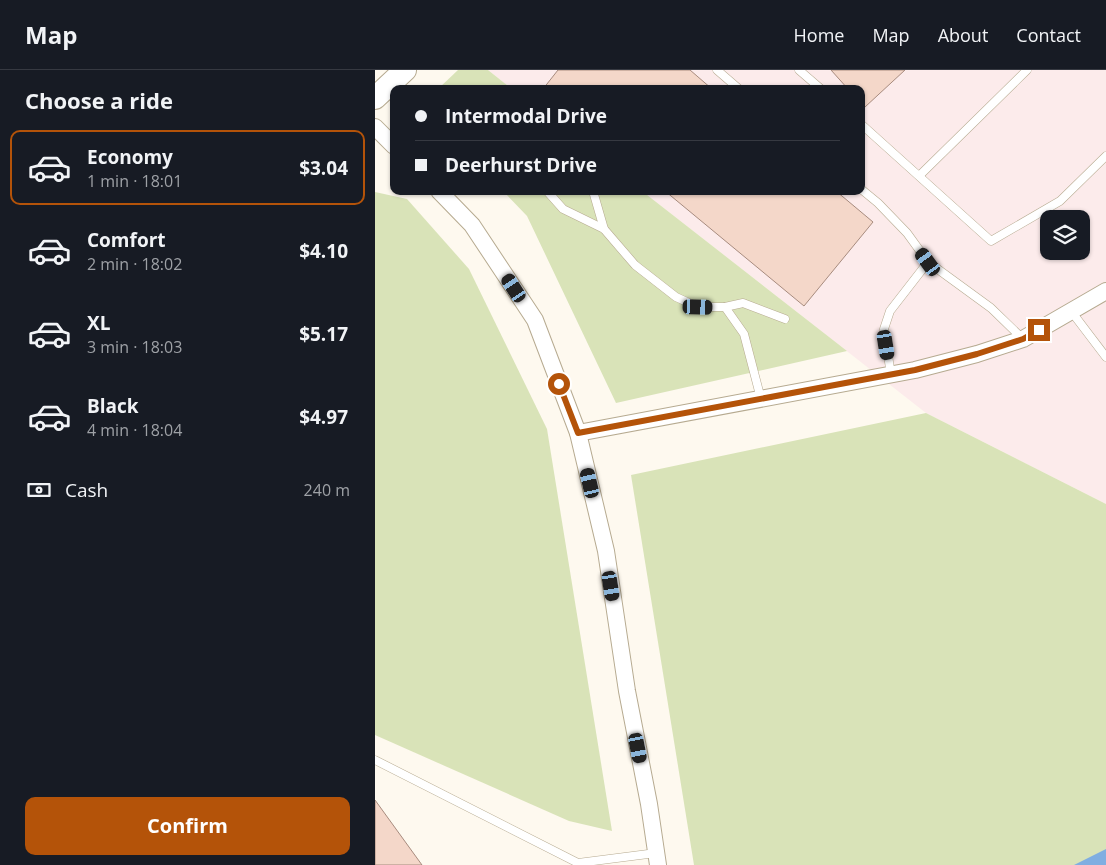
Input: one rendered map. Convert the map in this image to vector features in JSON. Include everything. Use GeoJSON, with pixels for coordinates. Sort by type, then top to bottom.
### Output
{"type":"FeatureCollection","features":[{"type":"Feature","properties":{"kind":"main road"},"geometry":{"type":"LineString","coordinates":[[375,98],[405,70]]}},
{"type":"Feature","properties":{"kind":"street"},"geometry":{"type":"LineString","coordinates":[[375,127],[390,142]]}},
{"type":"Feature","properties":{"kind":"street"},"geometry":{"type":"LineString","coordinates":[[443,195],[472,225],[535,320],[578,433],[606,551],[627,691],[649,804],[657,859]]}},
{"type":"Feature","properties":{"kind":"street"},"geometry":{"type":"LineString","coordinates":[[578,433],[891,375],[977,354],[1023,339],[1106,290]]}},
{"type":"Feature","properties":{"kind":"lane"},"geometry":{"type":"LineString","coordinates":[[717,70],[734,85]]}},
{"type":"Feature","properties":{"kind":"lane"},"geometry":{"type":"LineString","coordinates":[[799,70],[816,85]]}},
{"type":"Feature","properties":{"kind":"lane"},"geometry":{"type":"LineString","coordinates":[[919,175],[1027,70]]}},
{"type":"Feature","properties":{"kind":"lane"},"geometry":{"type":"LineString","coordinates":[[865,128],[991,241],[1060,201],[1106,156]]}},
{"type":"Feature","properties":{"kind":"lane"},"geometry":{"type":"LineString","coordinates":[[865,192],[907,233],[928,262],[991,308],[1023,339]]}},
{"type":"Feature","properties":{"kind":"lane"},"geometry":{"type":"LineString","coordinates":[[551,195],[563,209],[604,229],[635,265],[676,297],[698,307],[725,308],[743,303],[785,319]]}},
{"type":"Feature","properties":{"kind":"lane"},"geometry":{"type":"LineString","coordinates":[[594,195],[604,229]]}},
{"type":"Feature","properties":{"kind":"lane"},"geometry":{"type":"LineString","coordinates":[[891,375],[884,330],[890,311],[928,262]]}},
{"type":"Feature","properties":{"kind":"lane"},"geometry":{"type":"LineString","coordinates":[[725,308],[744,334],[761,399]]}},
{"type":"Feature","properties":{"kind":"lane"},"geometry":{"type":"LineString","coordinates":[[1071,311],[1106,357]]}},
{"type":"Feature","properties":{"kind":"lane"},"geometry":{"type":"LineString","coordinates":[[375,760],[578,864],[657,859]]}},
{"type":"Feature","properties":{"kind":"shaded area"},"geometry":{"type":"Polygon","coordinates":[[[488,70],[1106,70],[1106,504],[926,413],[647,195],[865,195],[865,85],[507,85],[488,70]]]}},
{"type":"Feature","properties":{"kind":"green space"},"geometry":{"type":"Polygon","coordinates":[[[458,70],[488,70],[507,85],[442,85],[458,70]]]}},
{"type":"Feature","properties":{"kind":"green space"},"geometry":{"type":"Polygon","coordinates":[[[375,192],[407,199],[469,269],[547,429],[612,831],[569,821],[375,735],[375,192]]]}},
{"type":"Feature","properties":{"kind":"green space"},"geometry":{"type":"Polygon","coordinates":[[[507,195],[647,195],[847,351],[616,403],[527,216],[507,195]]]}},
{"type":"Feature","properties":{"kind":"green space"},"geometry":{"type":"Polygon","coordinates":[[[926,413],[1106,504],[1106,865],[694,865],[631,475],[926,413]]]}},
{"type":"Feature","properties":{"kind":"water"},"geometry":{"type":"Polygon","coordinates":[[[1106,849],[1106,865],[1074,865],[1106,849]]]}},
{"type":"Feature","properties":{"kind":"building"},"geometry":{"type":"Polygon","coordinates":[[[558,70],[690,70],[707,85],[546,85],[558,70]]]}},
{"type":"Feature","properties":{"kind":"building"},"geometry":{"type":"Polygon","coordinates":[[[831,70],[905,70],[865,107],[865,85],[844,85],[831,70]]]}},
{"type":"Feature","properties":{"kind":"building"},"geometry":{"type":"Polygon","coordinates":[[[670,195],[841,195],[873,222],[804,306],[670,195]]]}},
{"type":"Feature","properties":{"kind":"building"},"geometry":{"type":"Polygon","coordinates":[[[375,800],[422,865],[375,865],[375,800]]]}},
{"type":"Feature","properties":{"kind":"route"},"geometry":{"type":"LineString","coordinates":[[559,384],[578,433],[915,370],[977,354],[1023,339],[1039,330]]}}]}
